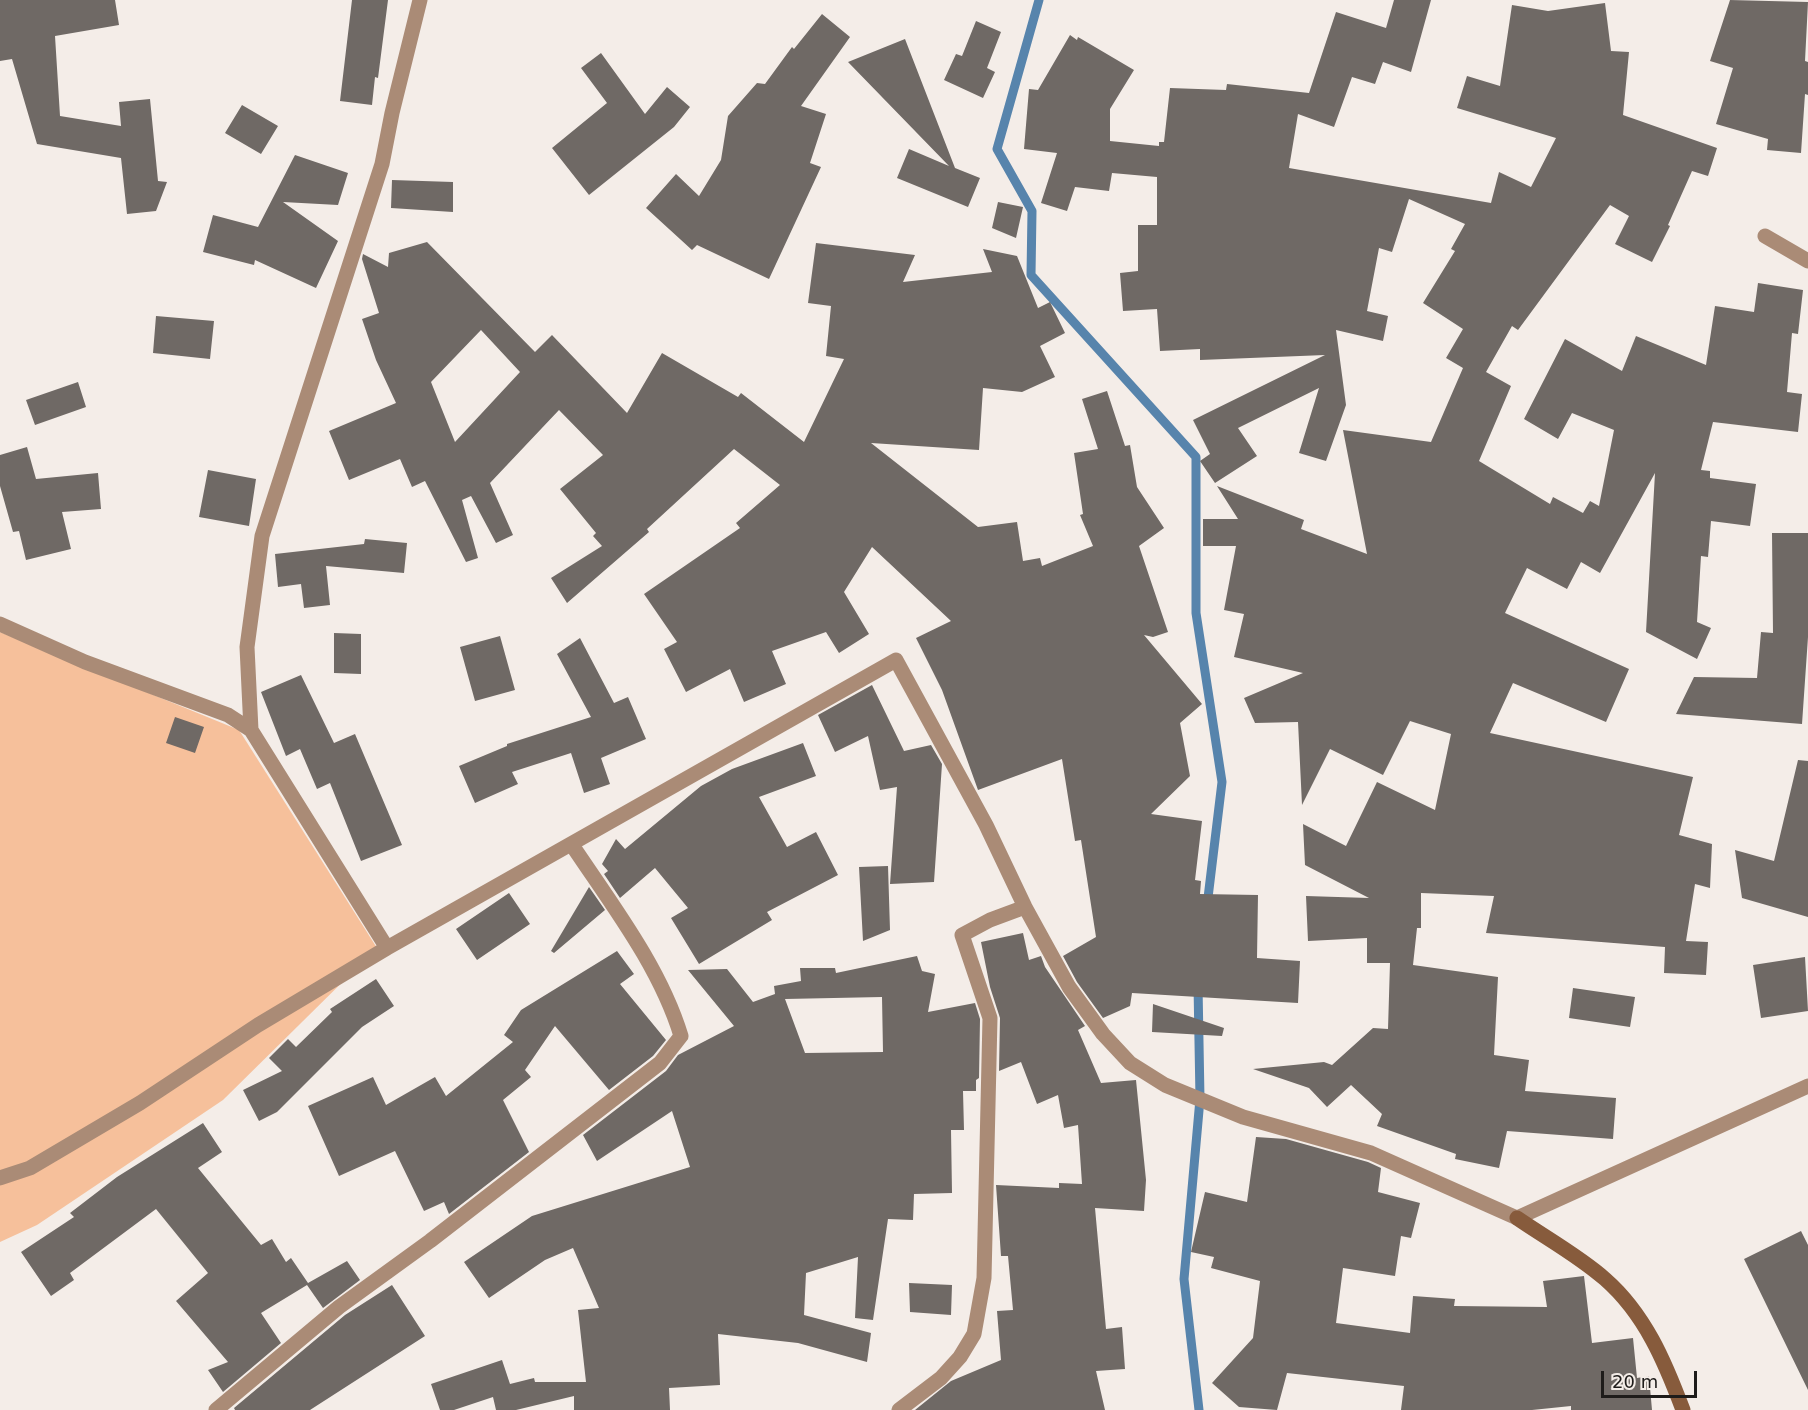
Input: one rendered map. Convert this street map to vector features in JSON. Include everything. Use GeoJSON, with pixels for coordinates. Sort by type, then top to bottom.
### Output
{"type":"FeatureCollection","features":[{"type":"Feature","properties":{"kind":"street"},"geometry":{"type":"LineString","coordinates":[[251,730],[247,647],[262,536],[382,164],[420,0]]}},
{"type":"Feature","properties":{"kind":"street"},"geometry":{"type":"LineString","coordinates":[[1765,236],[1808,261]]}},
{"type":"Feature","properties":{"kind":"street"},"geometry":{"type":"LineString","coordinates":[[0,624],[85,662],[228,715],[251,730],[387,948]]}},
{"type":"Feature","properties":{"kind":"street"},"geometry":{"type":"LineString","coordinates":[[0,1178],[30,1168],[120,1115],[258,1025],[387,948],[572,846],[896,660],[986,825],[1025,907],[1069,987],[1103,1035],[1130,1063],[1165,1085],[1243,1117],[1371,1153],[1517,1218],[1605,1279],[1633,1309],[1667,1366],[1683,1410]]}},
{"type":"Feature","properties":{"kind":"street"},"geometry":{"type":"LineString","coordinates":[[216,1410],[339,1307],[430,1242],[660,1063],[681,1036],[676,1019],[638,945],[572,846]]}},
{"type":"Feature","properties":{"kind":"street"},"geometry":{"type":"LineString","coordinates":[[899,1410],[941,1378],[960,1357],[974,1334],[984,1278],[990,1018],[963,935],[990,920],[1025,907]]}},
{"type":"Feature","properties":{"kind":"street"},"geometry":{"type":"LineString","coordinates":[[1517,1218],[1808,1086]]}},
{"type":"Feature","properties":{"kind":"shaded area"},"geometry":{"type":"Polygon","coordinates":[[[0,632],[239,730],[377,948],[223,1100],[37,1225],[0,1242],[0,632]]]}},
{"type":"Feature","properties":{"kind":"building"},"geometry":{"type":"Polygon","coordinates":[[[0,0],[115,0],[119,25],[55,36],[60,116],[121,126],[119,102],[150,99],[158,181],[167,182],[156,211],[127,214],[121,158],[37,144],[12,59],[0,61],[0,0]]]}},
{"type":"Feature","properties":{"kind":"building"},"geometry":{"type":"Polygon","coordinates":[[[352,0],[388,0],[378,78],[375,77],[372,105],[340,101],[352,0]]]}},
{"type":"Feature","properties":{"kind":"building"},"geometry":{"type":"Polygon","coordinates":[[[1394,0],[1431,0],[1411,72],[1383,62],[1375,84],[1352,77],[1334,127],[1298,114],[1289,168],[1491,203],[1499,172],[1531,187],[1556,138],[1457,108],[1467,76],[1500,86],[1512,5],[1548,11],[1605,3],[1611,51],[1629,52],[1623,115],[1717,148],[1708,176],[1692,171],[1668,225],[1670,226],[1652,262],[1615,244],[1629,216],[1610,205],[1518,330],[1512,326],[1486,372],[1511,386],[1479,461],[1550,504],[1553,497],[1583,513],[1590,501],[1599,506],[1614,430],[1572,413],[1558,439],[1524,419],[1565,339],[1622,371],[1636,336],[1706,365],[1715,306],[1754,312],[1758,283],[1803,290],[1798,334],[1792,333],[1787,392],[1802,394],[1798,432],[1713,422],[1701,470],[1710,471],[1710,478],[1756,484],[1750,526],[1711,521],[1708,557],[1701,556],[1697,622],[1711,628],[1697,659],[1646,632],[1655,473],[1600,573],[1581,562],[1567,589],[1527,568],[1505,613],[1629,669],[1606,722],[1513,683],[1490,733],[1693,777],[1679,835],[1712,844],[1710,888],[1695,884],[1686,941],[1708,942],[1706,975],[1664,973],[1665,947],[1486,933],[1494,896],[1421,893],[1421,928],[1417,928],[1413,965],[1498,977],[1494,1055],[1529,1060],[1525,1091],[1616,1098],[1613,1139],[1507,1131],[1499,1168],[1455,1159],[1456,1154],[1377,1126],[1382,1114],[1351,1085],[1327,1107],[1309,1088],[1253,1069],[1324,1062],[1332,1065],[1373,1028],[1388,1029],[1390,963],[1367,963],[1367,938],[1308,941],[1306,896],[1369,898],[1305,865],[1303,824],[1346,846],[1377,782],[1435,810],[1451,734],[1410,721],[1383,775],[1330,749],[1302,805],[1298,722],[1255,723],[1244,698],[1303,673],[1234,657],[1244,614],[1224,610],[1236,546],[1203,546],[1203,519],[1238,519],[1217,486],[1304,520],[1301,529],[1367,554],[1343,430],[1431,442],[1463,368],[1446,358],[1463,329],[1423,303],[1455,251],[1451,249],[1465,224],[1409,199],[1392,252],[1379,248],[1367,311],[1388,316],[1383,341],[1336,330],[1346,405],[1326,461],[1299,453],[1319,388],[1238,428],[1257,456],[1215,483],[1200,461],[1210,454],[1193,420],[1325,355],[1200,360],[1200,349],[1160,351],[1157,309],[1123,311],[1120,273],[1138,271],[1138,225],[1157,225],[1157,177],[1112,173],[1109,191],[1075,187],[1067,211],[1041,203],[1057,153],[1024,149],[1029,89],[1038,90],[1070,35],[1077,40],[1078,37],[1134,70],[1110,109],[1110,141],[1159,146],[1159,142],[1164,142],[1170,88],[1226,90],[1227,84],[1309,93],[1336,12],[1386,28],[1394,0]]]}},
{"type":"Feature","properties":{"kind":"building"},"geometry":{"type":"Polygon","coordinates":[[[1730,0],[1808,2],[1805,61],[1808,62],[1808,95],[1805,94],[1801,153],[1767,150],[1768,139],[1716,124],[1733,68],[1710,61],[1730,0]]]}},
{"type":"Feature","properties":{"kind":"building"},"geometry":{"type":"Polygon","coordinates":[[[822,14],[850,37],[801,106],[826,114],[810,163],[821,167],[769,279],[697,245],[692,250],[646,208],[676,174],[699,196],[721,160],[728,116],[757,83],[765,84],[792,47],[794,49],[822,14]]]}},
{"type":"Feature","properties":{"kind":"building"},"geometry":{"type":"Polygon","coordinates":[[[976,21],[1001,32],[987,68],[995,72],[983,98],[944,80],[956,54],[962,56],[976,21]]]}},
{"type":"Feature","properties":{"kind":"building"},"geometry":{"type":"Polygon","coordinates":[[[905,39],[955,168],[980,178],[968,207],[897,178],[909,149],[949,166],[848,62],[905,39]]]}},
{"type":"Feature","properties":{"kind":"building"},"geometry":{"type":"Polygon","coordinates":[[[601,53],[645,114],[667,87],[690,107],[674,127],[589,195],[552,148],[607,103],[581,68],[601,53]]]}},
{"type":"Feature","properties":{"kind":"building"},"geometry":{"type":"Polygon","coordinates":[[[242,105],[278,126],[261,154],[225,133],[242,105]]]}},
{"type":"Feature","properties":{"kind":"building"},"geometry":{"type":"Polygon","coordinates":[[[295,155],[348,173],[338,205],[283,202],[338,241],[316,288],[255,260],[254,265],[203,252],[213,215],[258,227],[295,155]]]}},
{"type":"Feature","properties":{"kind":"building"},"geometry":{"type":"Polygon","coordinates":[[[392,180],[453,182],[453,212],[391,208],[392,180]]]}},
{"type":"Feature","properties":{"kind":"building"},"geometry":{"type":"Polygon","coordinates":[[[998,202],[1023,207],[1016,238],[992,228],[998,202]]]}},
{"type":"Feature","properties":{"kind":"building"},"geometry":{"type":"Polygon","coordinates":[[[427,242],[535,352],[552,335],[627,413],[662,353],[738,397],[741,393],[804,442],[844,359],[826,356],[831,306],[808,303],[816,243],[915,255],[903,282],[992,272],[983,249],[1017,256],[1038,308],[1050,302],[1065,333],[1040,346],[1055,377],[1022,392],[983,388],[979,450],[871,443],[978,527],[1017,522],[1023,561],[1040,558],[1042,566],[1093,546],[1080,515],[1083,514],[1074,453],[1098,449],[1082,399],[1107,391],[1125,446],[1130,445],[1137,487],[1164,528],[1139,546],[1168,632],[1153,637],[1144,635],[1202,704],[1180,723],[1190,776],[1151,814],[1202,821],[1195,880],[1201,881],[1200,894],[1258,895],[1257,958],[1300,961],[1298,1003],[1132,993],[1130,1006],[1103,1018],[1077,982],[1063,956],[1096,937],[1081,840],[1075,841],[1062,759],[978,790],[942,690],[916,638],[951,621],[872,547],[844,592],[869,634],[839,653],[826,632],[772,651],[786,684],[744,702],[730,669],[686,692],[664,649],[677,642],[644,594],[740,528],[736,523],[780,485],[734,449],[647,529],[649,532],[567,603],[551,578],[602,546],[593,536],[596,533],[560,489],[603,455],[559,410],[490,483],[513,535],[496,543],[471,496],[462,500],[478,558],[466,562],[425,481],[412,487],[400,459],[349,480],[329,431],[396,403],[376,360],[362,319],[379,313],[362,259],[363,254],[388,267],[389,253],[427,242]],[[481,330],[431,382],[455,442],[520,372],[481,330]]]}},
{"type":"Feature","properties":{"kind":"building"},"geometry":{"type":"Polygon","coordinates":[[[156,316],[214,321],[210,359],[153,353],[156,316]]]}},
{"type":"Feature","properties":{"kind":"building"},"geometry":{"type":"Polygon","coordinates":[[[78,382],[86,407],[35,425],[26,400],[78,382]]]}},
{"type":"Feature","properties":{"kind":"building"},"geometry":{"type":"Polygon","coordinates":[[[27,447],[36,479],[98,473],[101,509],[62,512],[71,549],[26,560],[19,531],[13,532],[0,486],[0,455],[27,447]]]}},
{"type":"Feature","properties":{"kind":"building"},"geometry":{"type":"Polygon","coordinates":[[[208,470],[256,479],[249,526],[199,517],[208,470]]]}},
{"type":"Feature","properties":{"kind":"building"},"geometry":{"type":"Polygon","coordinates":[[[1772,533],[1808,533],[1808,637],[1802,724],[1676,714],[1694,677],[1757,678],[1761,632],[1773,633],[1772,533]]]}},
{"type":"Feature","properties":{"kind":"building"},"geometry":{"type":"Polygon","coordinates":[[[365,539],[407,543],[404,573],[326,566],[330,605],[304,608],[301,584],[278,587],[275,554],[364,544],[365,539]]]}},
{"type":"Feature","properties":{"kind":"building"},"geometry":{"type":"Polygon","coordinates":[[[334,633],[361,634],[361,674],[334,673],[334,633]]]}},
{"type":"Feature","properties":{"kind":"building"},"geometry":{"type":"Polygon","coordinates":[[[500,636],[515,690],[475,701],[460,647],[500,636]]]}},
{"type":"Feature","properties":{"kind":"building"},"geometry":{"type":"Polygon","coordinates":[[[580,638],[614,703],[628,697],[646,739],[601,758],[610,784],[584,793],[571,753],[512,772],[518,784],[475,803],[459,766],[507,746],[507,744],[591,717],[557,654],[580,638]]]}},
{"type":"Feature","properties":{"kind":"building"},"geometry":{"type":"Polygon","coordinates":[[[301,675],[334,743],[355,734],[402,845],[361,861],[330,783],[317,789],[300,749],[286,756],[261,692],[301,675]]]}},
{"type":"Feature","properties":{"kind":"building"},"geometry":{"type":"Polygon","coordinates":[[[872,685],[904,751],[931,745],[942,764],[934,882],[890,884],[897,787],[880,790],[868,736],[835,752],[818,715],[872,685]]]}},
{"type":"Feature","properties":{"kind":"building"},"geometry":{"type":"Polygon","coordinates":[[[175,717],[204,727],[195,753],[166,743],[175,717]]]}},
{"type":"Feature","properties":{"kind":"building"},"geometry":{"type":"Polygon","coordinates":[[[803,743],[816,776],[759,797],[787,847],[816,832],[838,875],[767,912],[772,920],[699,964],[671,918],[688,908],[655,868],[620,898],[604,874],[608,871],[602,864],[616,839],[625,849],[701,786],[732,769],[803,743]]]}},
{"type":"Feature","properties":{"kind":"building"},"geometry":{"type":"Polygon","coordinates":[[[1798,760],[1808,761],[1808,917],[1742,898],[1735,850],[1774,861],[1798,760]]]}},
{"type":"Feature","properties":{"kind":"building"},"geometry":{"type":"Polygon","coordinates":[[[888,866],[890,930],[863,941],[859,867],[888,866]]]}},
{"type":"Feature","properties":{"kind":"building"},"geometry":{"type":"Polygon","coordinates":[[[589,887],[605,910],[554,953],[551,951],[589,887]]]}},
{"type":"Feature","properties":{"kind":"building"},"geometry":{"type":"Polygon","coordinates":[[[509,893],[530,924],[477,960],[456,929],[509,893]]]}},
{"type":"Feature","properties":{"kind":"building"},"geometry":{"type":"Polygon","coordinates":[[[1023,933],[1029,960],[1041,956],[1045,967],[1085,1026],[1078,1030],[1101,1083],[1136,1080],[1146,1180],[1144,1211],[1095,1208],[1106,1329],[1122,1327],[1125,1369],[1096,1371],[1105,1410],[915,1410],[951,1381],[1001,1360],[997,1311],[1013,1310],[1008,1256],[1001,1256],[996,1185],[1059,1188],[1059,1183],[1082,1184],[1078,1125],[1064,1128],[1058,1095],[1037,1104],[1021,1062],[999,1071],[1000,1018],[990,987],[981,942],[1023,933]]]}},
{"type":"Feature","properties":{"kind":"building"},"geometry":{"type":"Polygon","coordinates":[[[617,951],[634,974],[620,984],[666,1040],[653,1056],[609,1090],[555,1026],[525,1070],[531,1077],[503,1100],[529,1152],[449,1214],[444,1202],[424,1211],[395,1151],[339,1176],[308,1106],[373,1077],[386,1105],[435,1077],[446,1096],[513,1042],[504,1035],[521,1010],[617,951]]]}},
{"type":"Feature","properties":{"kind":"building"},"geometry":{"type":"Polygon","coordinates":[[[917,956],[922,971],[935,974],[928,1012],[975,1003],[980,1019],[979,1078],[976,1080],[976,1091],[963,1091],[964,1130],[951,1130],[952,1193],[914,1194],[913,1220],[888,1219],[873,1320],[855,1318],[858,1257],[806,1273],[804,1315],[871,1333],[867,1362],[798,1343],[718,1334],[720,1385],[669,1388],[670,1410],[574,1410],[574,1396],[516,1410],[496,1410],[493,1397],[454,1410],[440,1410],[431,1384],[502,1360],[510,1384],[534,1378],[535,1382],[586,1382],[578,1310],[599,1308],[573,1248],[545,1260],[489,1298],[464,1262],[532,1216],[690,1167],[672,1111],[597,1161],[583,1135],[666,1071],[678,1055],[734,1026],[688,970],[727,969],[753,1002],[775,994],[774,986],[801,981],[800,968],[835,968],[836,973],[917,956]],[[882,997],[785,999],[805,1053],[883,1052],[882,997]]]}},
{"type":"Feature","properties":{"kind":"building"},"geometry":{"type":"Polygon","coordinates":[[[1805,957],[1808,1011],[1761,1018],[1753,965],[1805,957]]]}},
{"type":"Feature","properties":{"kind":"building"},"geometry":{"type":"Polygon","coordinates":[[[376,979],[394,1006],[362,1027],[277,1112],[259,1121],[243,1090],[282,1071],[269,1058],[288,1039],[296,1047],[332,1012],[330,1009],[376,979]]]}},
{"type":"Feature","properties":{"kind":"building"},"geometry":{"type":"Polygon","coordinates":[[[1573,988],[1635,997],[1630,1027],[1569,1018],[1573,988]]]}},
{"type":"Feature","properties":{"kind":"building"},"geometry":{"type":"Polygon","coordinates":[[[1153,1004],[1224,1028],[1222,1036],[1152,1032],[1153,1004]]]}},
{"type":"Feature","properties":{"kind":"building"},"geometry":{"type":"Polygon","coordinates":[[[203,1123],[222,1152],[198,1168],[261,1245],[272,1239],[286,1262],[291,1258],[308,1283],[347,1261],[360,1280],[323,1308],[307,1285],[261,1313],[281,1343],[223,1392],[208,1370],[228,1362],[176,1301],[208,1273],[156,1209],[70,1273],[74,1280],[51,1296],[21,1252],[74,1217],[70,1213],[117,1177],[203,1123]]]}},
{"type":"Feature","properties":{"kind":"building"},"geometry":{"type":"Polygon","coordinates":[[[1256,1137],[1286,1139],[1368,1162],[1381,1168],[1378,1192],[1420,1203],[1411,1238],[1401,1236],[1395,1276],[1343,1268],[1336,1323],[1410,1333],[1413,1296],[1455,1299],[1454,1306],[1547,1307],[1543,1281],[1584,1276],[1592,1343],[1633,1338],[1637,1378],[1649,1376],[1652,1410],[1571,1410],[1571,1406],[1532,1410],[1401,1410],[1404,1386],[1287,1373],[1277,1410],[1239,1407],[1212,1383],[1253,1338],[1260,1281],[1211,1268],[1214,1257],[1191,1252],[1205,1192],[1247,1202],[1256,1137]]]}},
{"type":"Feature","properties":{"kind":"building"},"geometry":{"type":"Polygon","coordinates":[[[1801,1231],[1808,1245],[1808,1390],[1744,1259],[1801,1231]]]}},
{"type":"Feature","properties":{"kind":"building"},"geometry":{"type":"Polygon","coordinates":[[[909,1283],[952,1285],[951,1315],[910,1312],[909,1283]]]}},
{"type":"Feature","properties":{"kind":"building"},"geometry":{"type":"Polygon","coordinates":[[[392,1285],[425,1336],[310,1410],[235,1410],[234,1408],[345,1315],[392,1285]]]}},
{"type":"Feature","properties":{"kind":"waterway"},"geometry":{"type":"LineString","coordinates":[[1039,0],[997,149],[1032,211],[1031,275],[1196,457],[1196,613],[1222,782],[1207,906]]}},
{"type":"Feature","properties":{"kind":"waterway"},"geometry":{"type":"LineString","coordinates":[[1198,985],[1200,1099],[1184,1279],[1199,1410]]}}]}
